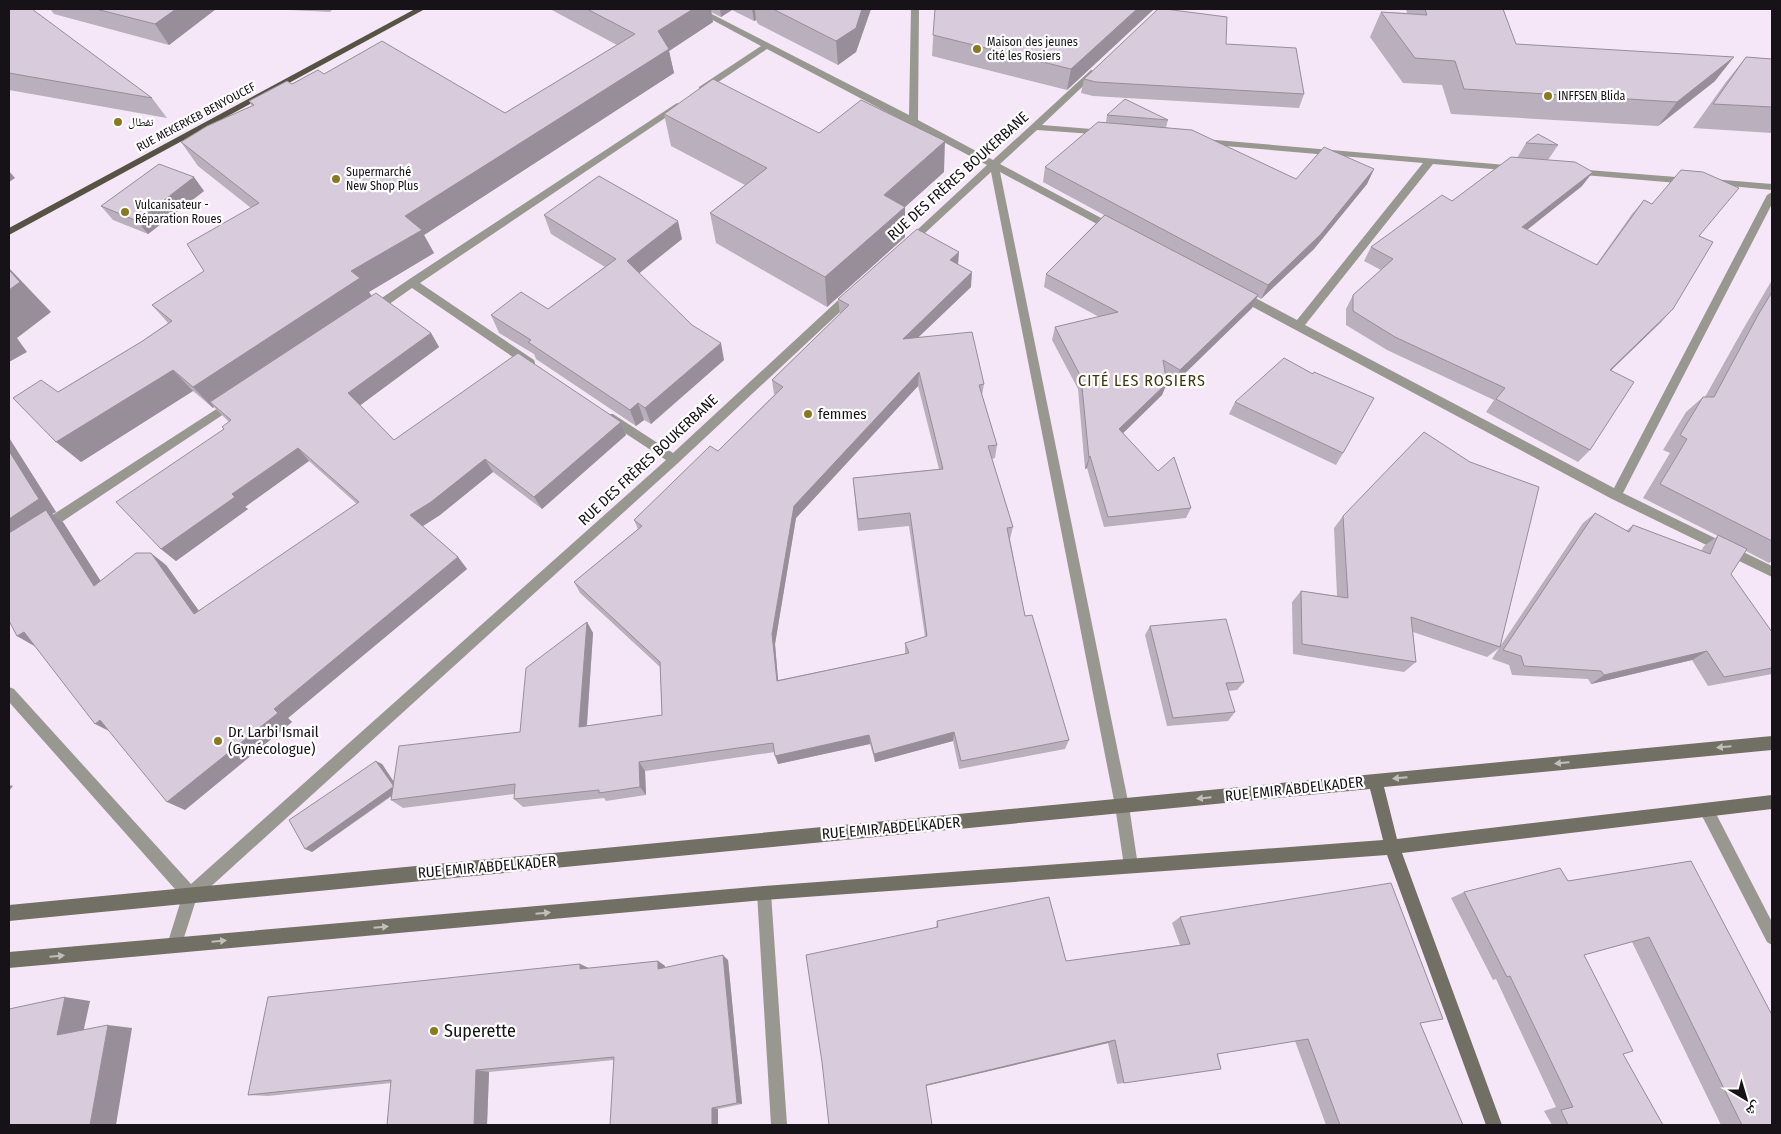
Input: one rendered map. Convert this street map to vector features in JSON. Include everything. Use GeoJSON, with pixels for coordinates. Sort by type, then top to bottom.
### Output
{"type":"FeatureCollection","features":[{"type":"Feature","properties":{"kind":"main road","name":"RUE MEKERKEB BENYOUCEF"},"geometry":{"type":"LineString","coordinates":[[9,232],[421,9]]}},
{"type":"Feature","properties":{"kind":"street"},"geometry":{"type":"LineString","coordinates":[[696,9],[914,121],[1124,234]]}},
{"type":"Feature","properties":{"kind":"street"},"geometry":{"type":"LineString","coordinates":[[914,121],[916,9]]}},
{"type":"Feature","properties":{"kind":"street"},"geometry":{"type":"LineString","coordinates":[[363,316],[766,46]]}},
{"type":"Feature","properties":{"kind":"street","name":"RUE DES FRÈRES BOUKERBANE"},"geometry":{"type":"LineString","coordinates":[[898,252],[1037,127],[1106,61]]}},
{"type":"Feature","properties":{"kind":"street"},"geometry":{"type":"LineString","coordinates":[[1037,127],[1115,134]]}},
{"type":"Feature","properties":{"kind":"street"},"geometry":{"type":"LineString","coordinates":[[1194,141],[1527,168]]}},
{"type":"Feature","properties":{"kind":"street"},"geometry":{"type":"LineString","coordinates":[[1298,326],[1430,161]]}},
{"type":"Feature","properties":{"kind":"street"},"geometry":{"type":"LineString","coordinates":[[994,165],[1122,806],[1131,866]]}},
{"type":"Feature","properties":{"kind":"street"},"geometry":{"type":"LineString","coordinates":[[1567,172],[1772,187]]}},
{"type":"Feature","properties":{"kind":"street"},"geometry":{"type":"LineString","coordinates":[[1616,495],[1772,195]]}},
{"type":"Feature","properties":{"kind":"street"},"geometry":{"type":"LineString","coordinates":[[412,284],[543,372]]}},
{"type":"Feature","properties":{"kind":"street","name":"RUE DES FRÈRES BOUKERBANE"},"geometry":{"type":"LineString","coordinates":[[190,896],[674,460],[861,285]]}},
{"type":"Feature","properties":{"kind":"street"},"geometry":{"type":"LineString","coordinates":[[1228,289],[1616,495],[1772,572]]}},
{"type":"Feature","properties":{"kind":"street"},"geometry":{"type":"LineString","coordinates":[[34,534],[239,398]]}},
{"type":"Feature","properties":{"kind":"street"},"geometry":{"type":"LineString","coordinates":[[600,411],[674,460]]}},
{"type":"Feature","properties":{"kind":"street"},"geometry":{"type":"LineString","coordinates":[[9,693],[190,896],[175,945]]}},
{"type":"Feature","properties":{"kind":"street","name":"RUE EMIR ABDELKADER"},"geometry":{"type":"LineString","coordinates":[[9,913],[1772,743]]}},
{"type":"Feature","properties":{"kind":"street"},"geometry":{"type":"LineString","coordinates":[[1375,780],[1392,847],[1494,1125]]}},
{"type":"Feature","properties":{"kind":"street"},"geometry":{"type":"LineString","coordinates":[[9,960],[764,893],[1392,847],[1772,802]]}},
{"type":"Feature","properties":{"kind":"street"},"geometry":{"type":"LineString","coordinates":[[1707,811],[1772,937]]}},
{"type":"Feature","properties":{"kind":"street"},"geometry":{"type":"LineString","coordinates":[[764,893],[779,1125]]}},
{"type":"Feature","properties":{"kind":"building"},"geometry":{"type":"Polygon","coordinates":[[[9,9],[32,9],[152,98],[9,73],[9,9]]]}},
{"type":"Feature","properties":{"kind":"building"},"geometry":{"type":"Polygon","coordinates":[[[96,9],[176,9],[155,24],[96,9]]]}},
{"type":"Feature","properties":{"kind":"building"},"geometry":{"type":"Polygon","coordinates":[[[587,9],[693,9],[658,31],[669,49],[405,216],[422,230],[351,271],[360,278],[193,387],[173,370],[56,442],[13,398],[41,380],[58,392],[172,321],[152,305],[204,271],[187,244],[259,203],[181,142],[207,126],[254,105],[249,101],[287,81],[292,84],[318,70],[324,74],[382,41],[505,113],[635,34],[587,9]]]}},
{"type":"Feature","properties":{"kind":"building"},"geometry":{"type":"Polygon","coordinates":[[[773,9],[862,9],[856,28],[836,41],[773,9]]]}},
{"type":"Feature","properties":{"kind":"building"},"geometry":{"type":"Polygon","coordinates":[[[935,9],[1137,9],[1071,69],[933,35],[935,9]]]}},
{"type":"Feature","properties":{"kind":"building"},"geometry":{"type":"Polygon","coordinates":[[[1158,9],[1227,17],[1226,44],[1296,48],[1304,94],[1096,82],[1084,79],[1158,9]]]}},
{"type":"Feature","properties":{"kind":"building"},"geometry":{"type":"Polygon","coordinates":[[[1425,9],[1503,9],[1516,44],[1734,57],[1677,102],[1464,89],[1455,61],[1415,58],[1381,12],[1427,15],[1425,9]]]}},
{"type":"Feature","properties":{"kind":"building"},"geometry":{"type":"Polygon","coordinates":[[[1746,57],[1772,59],[1772,107],[1713,104],[1746,57]]]}},
{"type":"Feature","properties":{"kind":"building"},"geometry":{"type":"Polygon","coordinates":[[[713,79],[819,133],[861,100],[945,141],[884,195],[905,207],[825,277],[710,213],[767,168],[664,114],[713,79]]]}},
{"type":"Feature","properties":{"kind":"building"},"geometry":{"type":"Polygon","coordinates":[[[1125,99],[1168,120],[1107,115],[1125,99]]]}},
{"type":"Feature","properties":{"kind":"building"},"geometry":{"type":"Polygon","coordinates":[[[1098,122],[1192,130],[1296,179],[1324,147],[1374,169],[1321,234],[1268,285],[1045,167],[1098,122]]]}},
{"type":"Feature","properties":{"kind":"building"},"geometry":{"type":"Polygon","coordinates":[[[1538,134],[1558,145],[1526,143],[1538,134]]]}},
{"type":"Feature","properties":{"kind":"building"},"geometry":{"type":"Polygon","coordinates":[[[1511,157],[1575,162],[1593,172],[1522,227],[1597,265],[1644,200],[1652,204],[1681,170],[1703,172],[1739,188],[1699,236],[1713,242],[1673,309],[1610,370],[1634,382],[1590,450],[1496,399],[1505,388],[1395,337],[1353,311],[1353,295],[1393,259],[1371,247],[1442,195],[1452,201],[1511,157]]]}},
{"type":"Feature","properties":{"kind":"building"},"geometry":{"type":"Polygon","coordinates":[[[159,164],[194,177],[137,221],[101,206],[159,164]]]}},
{"type":"Feature","properties":{"kind":"building"},"geometry":{"type":"Polygon","coordinates":[[[599,176],[678,221],[627,261],[692,325],[721,343],[645,408],[638,403],[630,410],[528,342],[531,340],[491,315],[521,292],[548,309],[616,259],[544,215],[599,176]]]}},
{"type":"Feature","properties":{"kind":"building"},"geometry":{"type":"Polygon","coordinates":[[[1105,215],[1258,295],[1180,370],[1163,360],[1167,383],[1119,429],[1158,471],[1174,457],[1191,508],[1108,517],[1090,456],[1089,458],[1081,377],[1055,327],[1118,312],[1046,274],[1105,215]]]}},
{"type":"Feature","properties":{"kind":"building"},"geometry":{"type":"Polygon","coordinates":[[[917,229],[959,252],[950,260],[972,272],[903,339],[972,332],[984,384],[979,385],[997,445],[988,446],[1013,527],[1007,528],[1025,616],[1032,615],[1069,740],[961,761],[954,732],[874,754],[869,735],[775,756],[773,743],[639,762],[640,787],[599,793],[599,790],[514,799],[515,784],[391,800],[399,746],[520,732],[526,668],[587,622],[579,727],[662,715],[660,662],[574,582],[642,526],[634,520],[710,446],[718,451],[783,387],[772,380],[849,305],[838,299],[917,229]],[[919,372],[794,506],[772,634],[777,681],[909,653],[905,643],[927,636],[910,513],[858,519],[853,478],[943,469],[919,372]]]}},
{"type":"Feature","properties":{"kind":"building"},"geometry":{"type":"Polygon","coordinates":[[[9,270],[20,282],[9,290],[9,270]]]}},
{"type":"Feature","properties":{"kind":"building"},"geometry":{"type":"Polygon","coordinates":[[[1772,292],[1772,541],[1660,484],[1687,439],[1680,435],[1703,397],[1714,397],[1772,292]]]}},
{"type":"Feature","properties":{"kind":"building"},"geometry":{"type":"Polygon","coordinates":[[[376,293],[431,333],[348,393],[394,440],[518,353],[621,422],[534,497],[485,459],[431,502],[410,515],[458,557],[274,709],[278,713],[167,802],[100,720],[95,724],[24,632],[17,636],[9,621],[9,533],[46,510],[94,586],[136,553],[151,553],[194,614],[359,502],[298,448],[232,494],[235,497],[161,549],[116,502],[224,429],[222,427],[231,420],[210,402],[376,293]]]}},
{"type":"Feature","properties":{"kind":"building"},"geometry":{"type":"Polygon","coordinates":[[[1284,358],[1313,374],[1314,372],[1374,398],[1343,453],[1235,402],[1284,358]]]}},
{"type":"Feature","properties":{"kind":"building"},"geometry":{"type":"Polygon","coordinates":[[[1424,432],[1470,462],[1539,487],[1500,647],[1411,617],[1416,662],[1302,644],[1301,591],[1348,598],[1343,516],[1424,432]]]}},
{"type":"Feature","properties":{"kind":"building"},"geometry":{"type":"Polygon","coordinates":[[[9,451],[39,499],[9,519],[9,451]]]}},
{"type":"Feature","properties":{"kind":"building"},"geometry":{"type":"Polygon","coordinates":[[[1595,513],[1629,532],[1633,525],[1710,554],[1718,535],[1747,549],[1731,574],[1772,632],[1772,668],[1724,677],[1707,651],[1604,675],[1601,671],[1524,666],[1521,656],[1503,650],[1595,513]]]}},
{"type":"Feature","properties":{"kind":"building"},"geometry":{"type":"Polygon","coordinates":[[[1226,619],[1244,682],[1226,683],[1235,712],[1173,718],[1150,626],[1226,619]]]}},
{"type":"Feature","properties":{"kind":"building"},"geometry":{"type":"Polygon","coordinates":[[[376,761],[393,787],[305,849],[289,820],[376,761]]]}},
{"type":"Feature","properties":{"kind":"building"},"geometry":{"type":"Polygon","coordinates":[[[1691,861],[1772,1015],[1772,1125],[1742,1125],[1649,937],[1584,955],[1633,1051],[1623,1054],[1663,1125],[1568,1125],[1561,1110],[1573,1107],[1510,976],[1507,977],[1464,892],[1560,868],[1568,881],[1691,861]]]}},
{"type":"Feature","properties":{"kind":"building"},"geometry":{"type":"Polygon","coordinates":[[[1391,883],[1443,1019],[1420,1023],[1463,1125],[1340,1125],[1308,1039],[1217,1054],[1221,1069],[1124,1083],[1115,1040],[926,1085],[932,1125],[829,1125],[822,1062],[806,955],[938,927],[937,921],[1049,897],[1066,961],[1190,944],[1180,917],[1391,883]]]}},
{"type":"Feature","properties":{"kind":"building"},"geometry":{"type":"Polygon","coordinates":[[[723,955],[737,1103],[712,1108],[712,1125],[610,1125],[614,1057],[476,1070],[474,1125],[387,1125],[391,1080],[248,1095],[268,997],[580,964],[580,969],[658,961],[658,969],[723,955]]]}},
{"type":"Feature","properties":{"kind":"building"},"geometry":{"type":"Polygon","coordinates":[[[65,997],[57,1035],[108,1025],[90,1125],[9,1125],[9,1009],[65,997]]]}},
{"type":"Feature","properties":{"kind":"place","name":"Maison des jeunes cité les Rosiers"},"geometry":{"type":"Point","coordinates":[977,49]}},
{"type":"Feature","properties":{"kind":"place","name":"INFFSEN Blida"},"geometry":{"type":"Point","coordinates":[1548,96]}},
{"type":"Feature","properties":{"kind":"place","name":"نفطال"},"geometry":{"type":"Point","coordinates":[118,122]}},
{"type":"Feature","properties":{"kind":"place","name":"Supermarché New Shop Plus"},"geometry":{"type":"Point","coordinates":[336,179]}},
{"type":"Feature","properties":{"kind":"place","name":"Vulcanisateur - Réparation Roues"},"geometry":{"type":"Point","coordinates":[125,212]}},
{"type":"Feature","properties":{"kind":"place","name":"femmes"},"geometry":{"type":"Point","coordinates":[808,414]}},
{"type":"Feature","properties":{"kind":"place","name":"Dr. Larbi Ismail (Gynécologue)"},"geometry":{"type":"Point","coordinates":[218,741]}},
{"type":"Feature","properties":{"kind":"place","name":"Superette"},"geometry":{"type":"Point","coordinates":[434,1031]}},
{"type":"Feature","properties":{"kind":"district","name":"CITÉ LES ROSIERS"},"geometry":{"type":"Point","coordinates":[1142,380]}}]}
